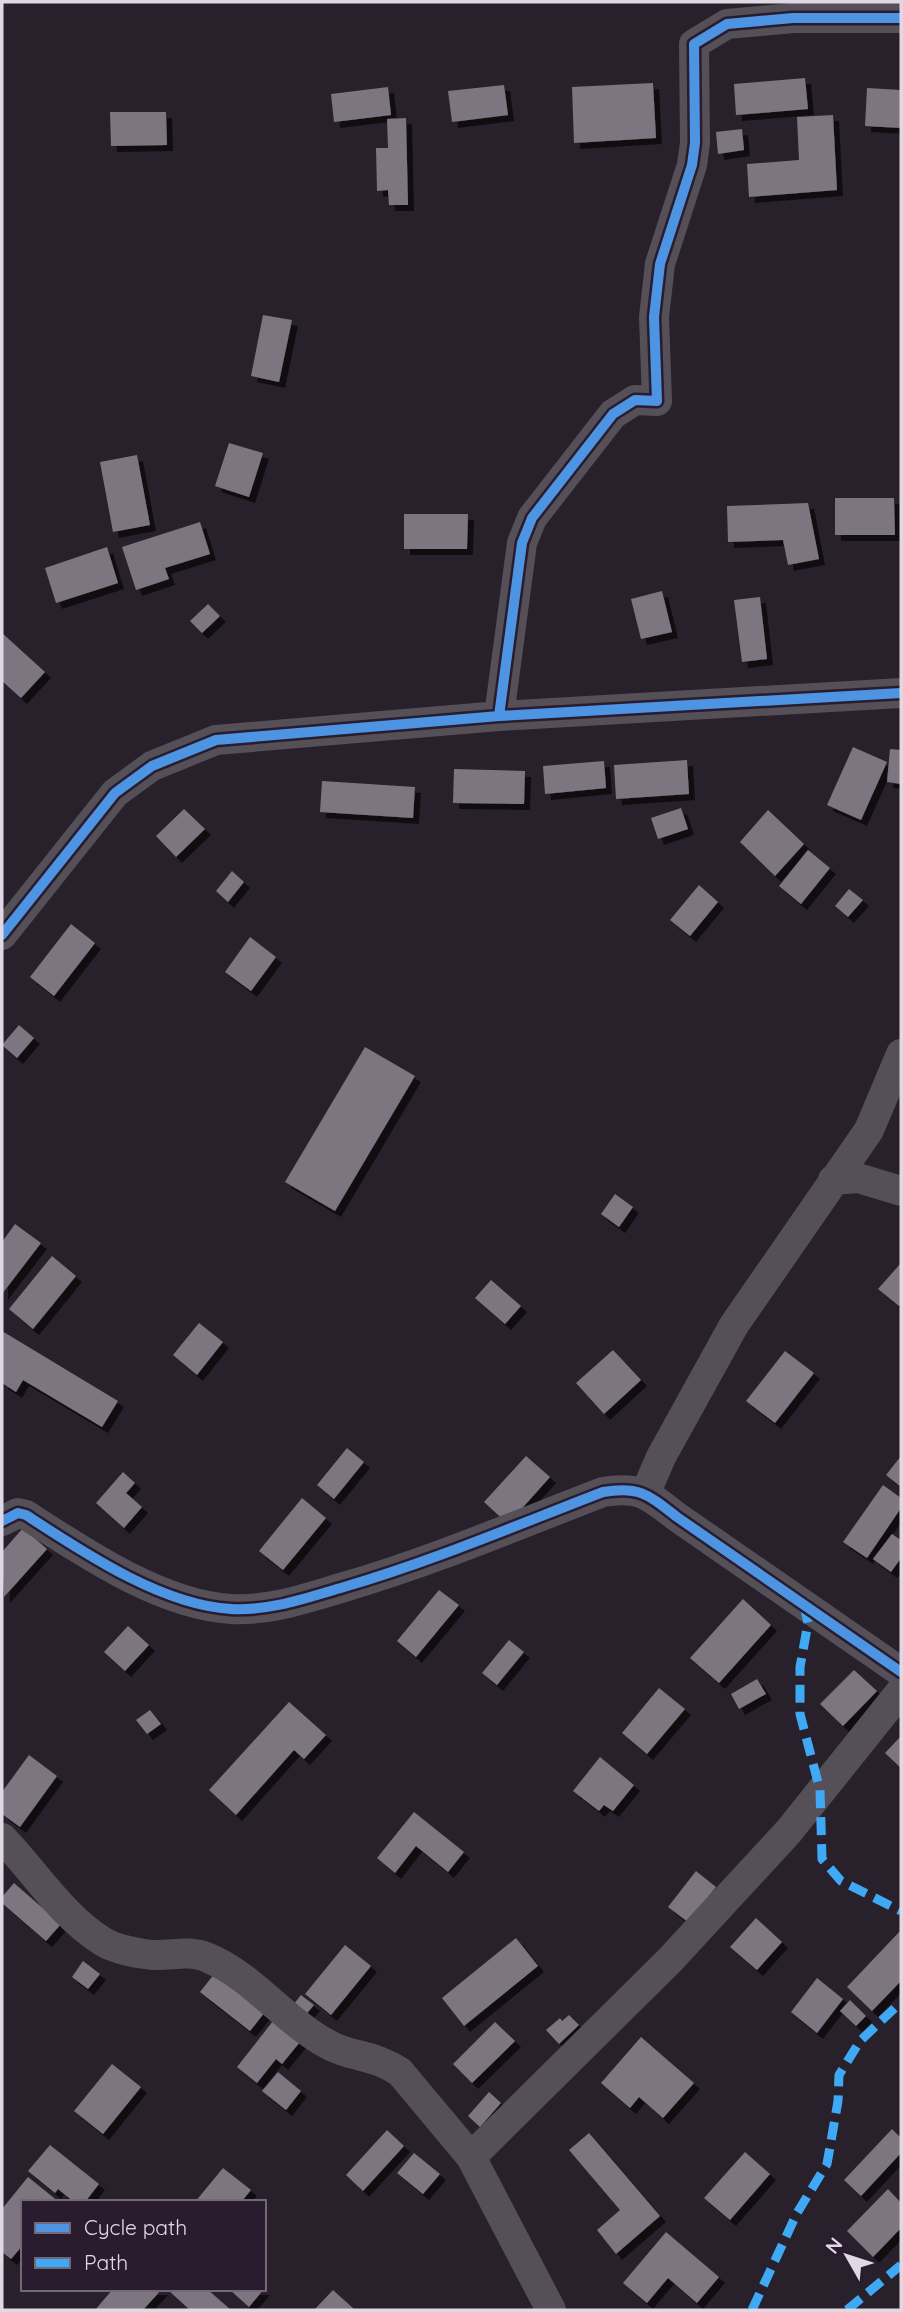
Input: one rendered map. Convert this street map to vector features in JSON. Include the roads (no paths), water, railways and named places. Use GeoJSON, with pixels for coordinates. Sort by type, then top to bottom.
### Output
{"type":"FeatureCollection","features":[{"type":"Feature","properties":{"kind":"street"},"geometry":{"type":"LineString","coordinates":[[499,716],[522,543],[532,518],[613,414],[635,400],[657,401],[654,317],[660,264],[692,165],[695,143],[694,44],[727,24],[793,18],[901,18]]}},
{"type":"Feature","properties":{"kind":"street"},"geometry":{"type":"LineString","coordinates":[[2,935],[115,793],[152,766],[216,740],[499,716],[901,693]]}},
{"type":"Feature","properties":{"kind":"street"},"geometry":{"type":"LineString","coordinates":[[646,1492],[661,1457],[734,1325],[869,1130],[901,1054]]}},
{"type":"Feature","properties":{"kind":"street"},"geometry":{"type":"LineString","coordinates":[[833,1180],[858,1178],[901,1191]]}},
{"type":"Feature","properties":{"kind":"street"},"geometry":{"type":"LineString","coordinates":[[2,1521],[18,1513],[26,1515],[69,1544],[167,1594],[230,1609],[283,1606],[410,1568],[603,1492],[621,1489],[646,1492],[677,1517],[901,1672]]}},
{"type":"Feature","properties":{"kind":"street"},"geometry":{"type":"LineString","coordinates":[[471,2157],[670,1960],[789,1830],[901,1691]]}},
{"type":"Feature","properties":{"kind":"street"},"geometry":{"type":"LineString","coordinates":[[2,1838],[81,1927],[105,1943],[153,1955],[191,1952],[206,1957],[234,1971],[320,2041],[349,2054],[368,2055],[400,2072],[471,2157],[551,2310]]}}]}
